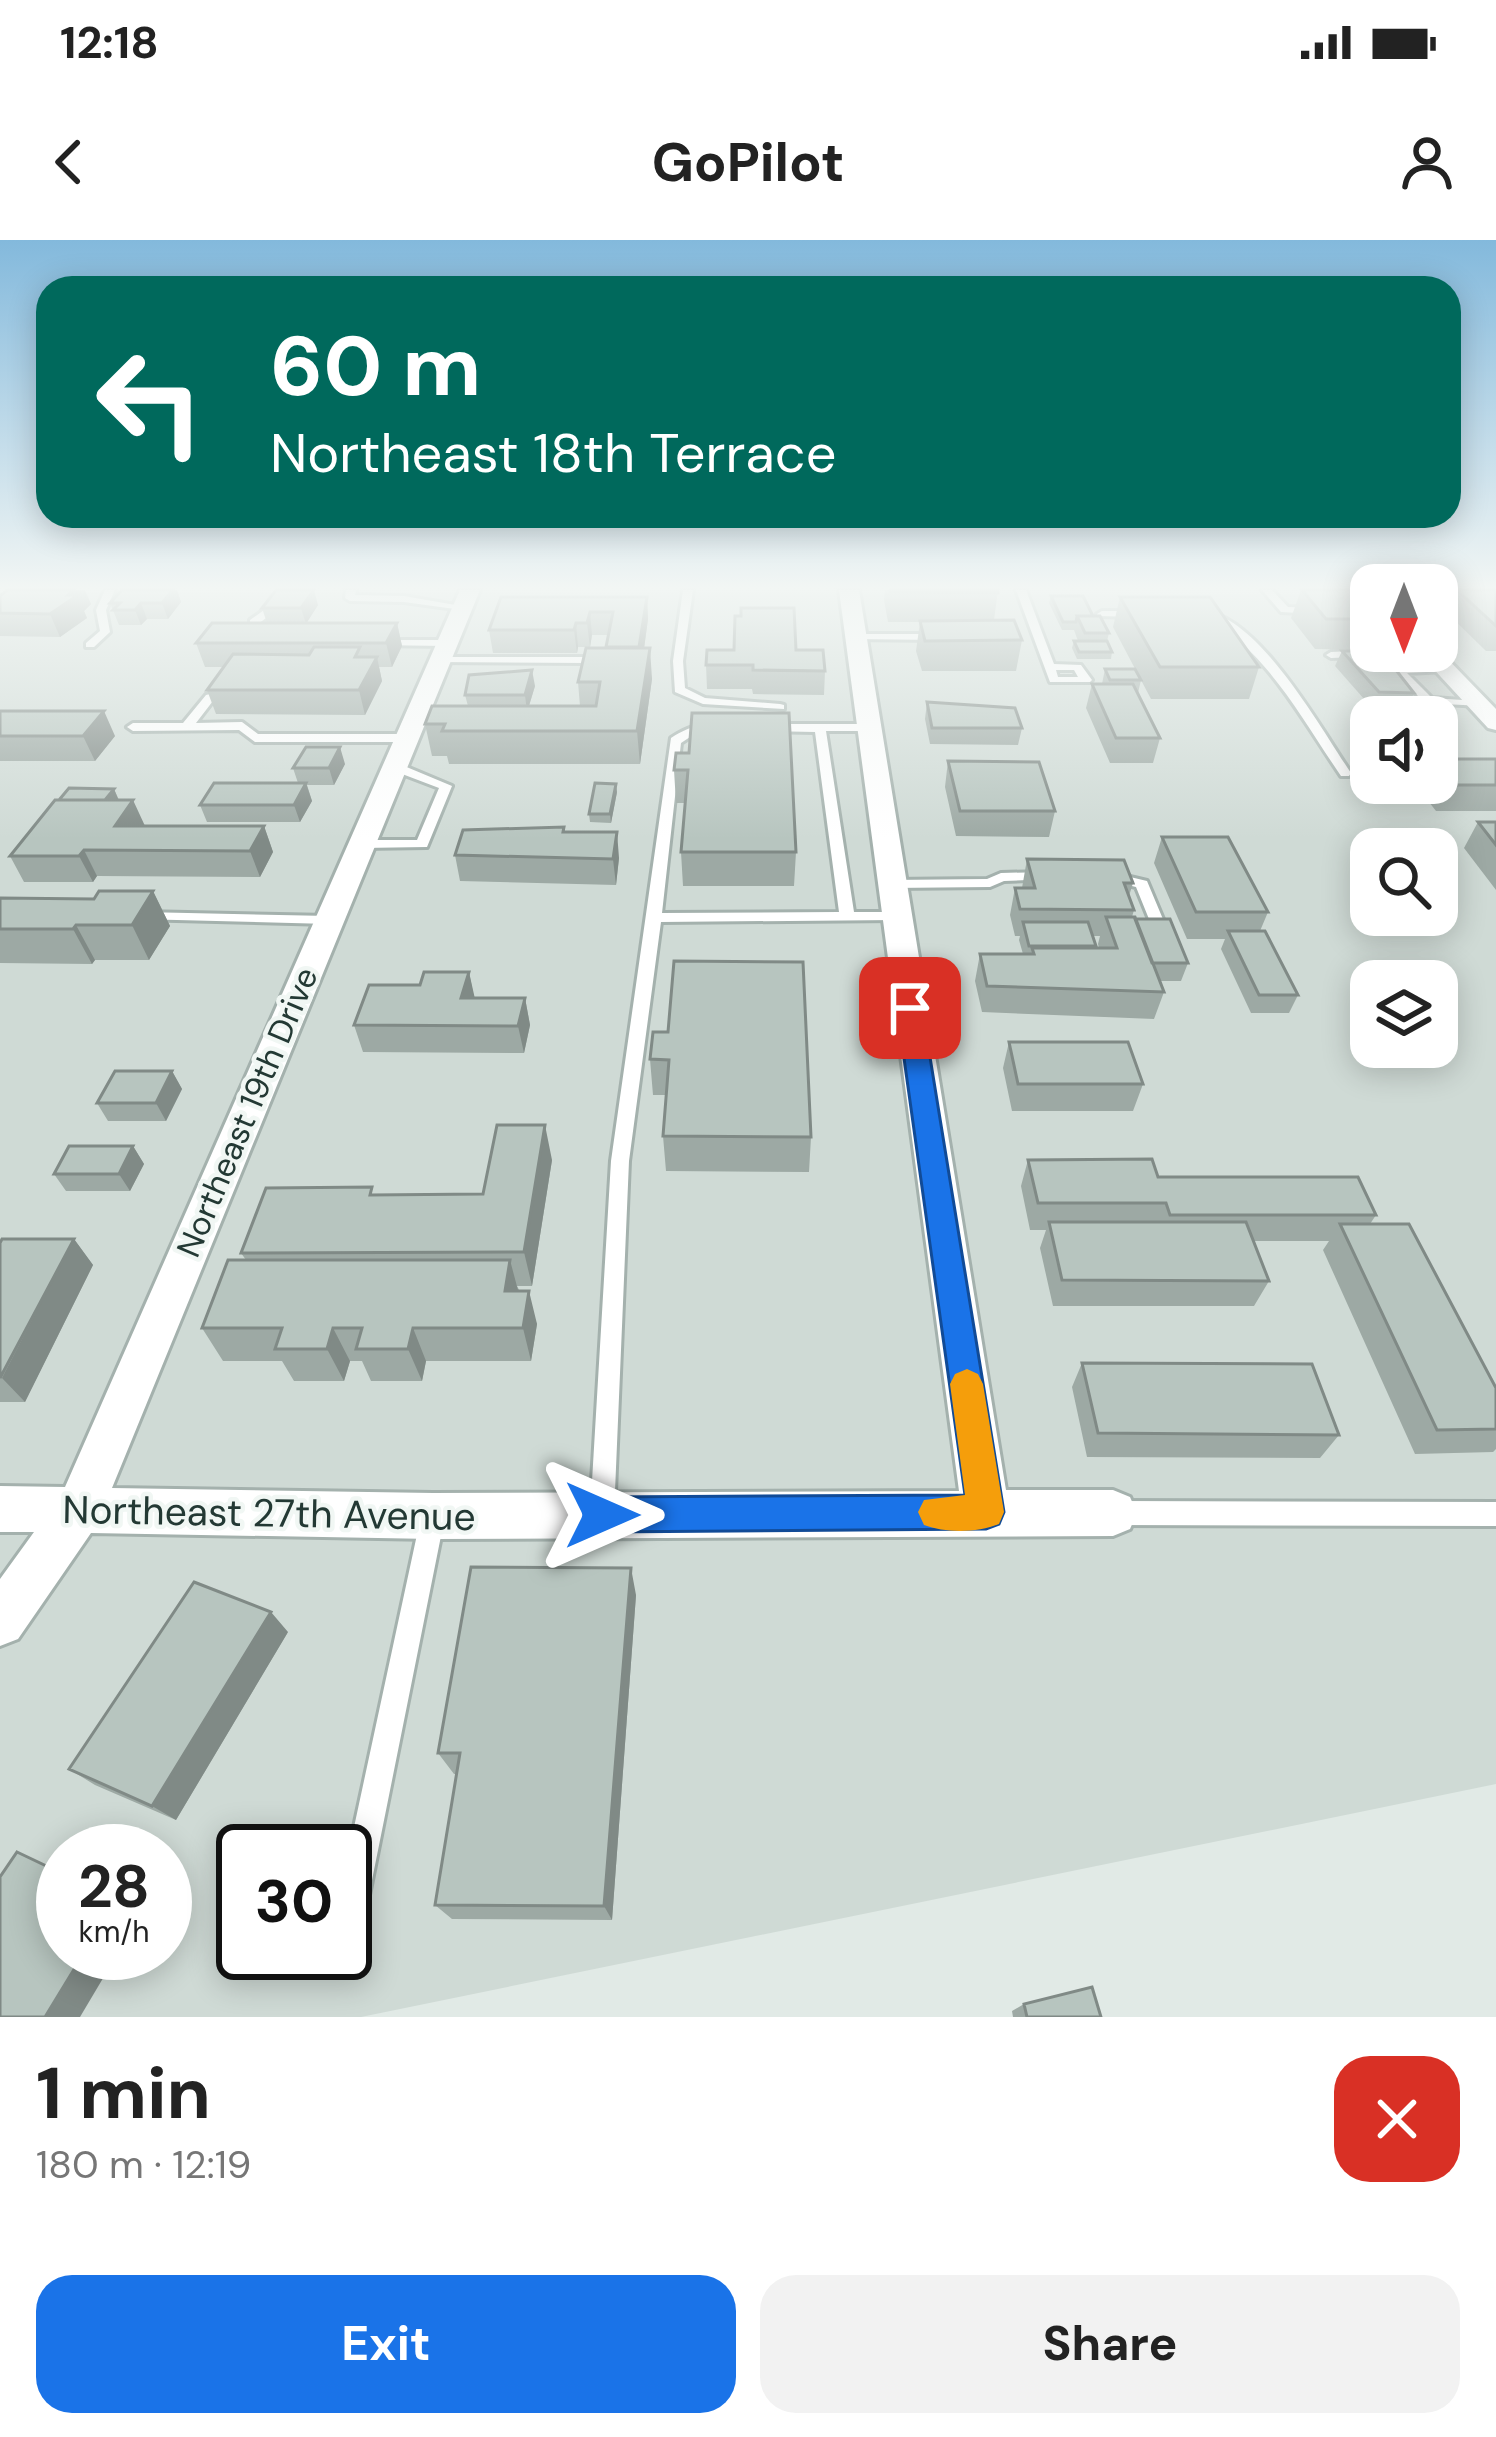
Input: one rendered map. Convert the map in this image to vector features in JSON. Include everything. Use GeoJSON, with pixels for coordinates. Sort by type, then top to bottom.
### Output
{"type":"FeatureCollection","features":[{"type":"Feature","properties":{"kind":"street","name":"Northeast 19th Drive"},"geometry":{"type":"LineString","coordinates":[[0,1621],[79,1510],[434,673]]}},
{"type":"Feature","properties":{"kind":"street"},"geometry":{"type":"LineString","coordinates":[[862,673],[986,1512]]}},
{"type":"Feature","properties":{"kind":"street"},"geometry":{"type":"LineString","coordinates":[[1449,673],[1496,723]]}},
{"type":"Feature","properties":{"kind":"street","name":"Northeast 27th Avenue"},"geometry":{"type":"LineString","coordinates":[[0,1509],[433,1516],[1113,1513]]}},
{"type":"Feature","properties":{"kind":"lane"},"geometry":{"type":"LineString","coordinates":[[678,673],[679,690],[703,701],[780,706]]}},
{"type":"Feature","properties":{"kind":"lane"},"geometry":{"type":"LineString","coordinates":[[1276,673],[1345,772]]}},
{"type":"Feature","properties":{"kind":"lane"},"geometry":{"type":"LineString","coordinates":[[1401,673],[1429,701],[1478,704]]}},
{"type":"Feature","properties":{"kind":"lane"},"geometry":{"type":"LineString","coordinates":[[188,726],[210,697]]}},
{"type":"Feature","properties":{"kind":"lane"},"geometry":{"type":"LineString","coordinates":[[133,727],[242,727],[255,738],[399,752],[446,786],[422,844],[361,844]]}},
{"type":"Feature","properties":{"kind":"lane"},"geometry":{"type":"LineString","coordinates":[[757,729],[870,727]]}},
{"type":"Feature","properties":{"kind":"lane"},"geometry":{"type":"LineString","coordinates":[[820,728],[847,916]]}},
{"type":"Feature","properties":{"kind":"lane"},"geometry":{"type":"LineString","coordinates":[[602,1515],[620,1160],[675,741],[693,730],[736,729]]}},
{"type":"Feature","properties":{"kind":"lane"},"geometry":{"type":"LineString","coordinates":[[654,918],[847,916],[893,900],[990,884],[1000,877],[1071,876]]}},
{"type":"Feature","properties":{"kind":"lane"},"geometry":{"type":"LineString","coordinates":[[1094,876],[1118,876],[1142,884],[1158,924]]}},
{"type":"Feature","properties":{"kind":"lane"},"geometry":{"type":"LineString","coordinates":[[117,916],[329,920]]}},
{"type":"Feature","properties":{"kind":"lane"},"geometry":{"type":"LineString","coordinates":[[1113,1513],[1496,1514]]}},
{"type":"Feature","properties":{"kind":"lane"},"geometry":{"type":"LineString","coordinates":[[369,1824],[433,1516]]}},
{"type":"Feature","properties":{"kind":"shaded area"},"geometry":{"type":"Polygon","coordinates":[[[0,673],[1496,673],[1496,1784],[361,2017],[0,2017],[0,673]]]}},
{"type":"Feature","properties":{"kind":"building"},"geometry":{"type":"Polygon","coordinates":[[[219,673],[368,673],[359,690],[207,690],[219,673]]]}},
{"type":"Feature","properties":{"kind":"building"},"geometry":{"type":"Polygon","coordinates":[[[531,673],[525,695],[465,695],[469,675],[531,673]]]}},
{"type":"Feature","properties":{"kind":"building"},"geometry":{"type":"Polygon","coordinates":[[[580,673],[646,673],[637,731],[442,731],[445,724],[425,724],[432,706],[596,706],[600,682],[578,682],[580,673]]]}},
{"type":"Feature","properties":{"kind":"building"},"geometry":{"type":"Polygon","coordinates":[[[1107,673],[1137,673],[1141,680],[1110,680],[1107,673]]]}},
{"type":"Feature","properties":{"kind":"building"},"geometry":{"type":"Polygon","coordinates":[[[1362,673],[1398,673],[1414,693],[1379,692],[1362,673]]]}},
{"type":"Feature","properties":{"kind":"building"},"geometry":{"type":"Polygon","coordinates":[[[1092,684],[1133,684],[1160,738],[1116,738],[1092,684]]]}},
{"type":"Feature","properties":{"kind":"building"},"geometry":{"type":"Polygon","coordinates":[[[927,702],[1015,708],[1022,728],[932,728],[927,702]]]}},
{"type":"Feature","properties":{"kind":"building"},"geometry":{"type":"Polygon","coordinates":[[[0,711],[104,711],[83,736],[0,736],[0,711]]]}},
{"type":"Feature","properties":{"kind":"building"},"geometry":{"type":"Polygon","coordinates":[[[692,713],[789,713],[796,852],[681,852],[688,770],[674,770],[676,753],[689,753],[692,713]]]}},
{"type":"Feature","properties":{"kind":"building"},"geometry":{"type":"Polygon","coordinates":[[[306,747],[340,747],[329,768],[293,768],[306,747]]]}},
{"type":"Feature","properties":{"kind":"building"},"geometry":{"type":"Polygon","coordinates":[[[1458,759],[1496,759],[1496,785],[1458,785],[1458,759]]]}},
{"type":"Feature","properties":{"kind":"building"},"geometry":{"type":"Polygon","coordinates":[[[948,761],[1039,762],[1055,811],[960,811],[948,761]]]}},
{"type":"Feature","properties":{"kind":"building"},"geometry":{"type":"Polygon","coordinates":[[[214,783],[306,783],[294,805],[200,805],[214,783]]]}},
{"type":"Feature","properties":{"kind":"building"},"geometry":{"type":"Polygon","coordinates":[[[595,783],[616,784],[610,814],[589,814],[595,783]]]}},
{"type":"Feature","properties":{"kind":"building"},"geometry":{"type":"Polygon","coordinates":[[[69,788],[114,789],[105,800],[59,800],[69,788]]]}},
{"type":"Feature","properties":{"kind":"building"},"geometry":{"type":"Polygon","coordinates":[[[55,800],[133,800],[115,826],[264,826],[250,851],[84,850],[79,856],[10,856],[55,800]]]}},
{"type":"Feature","properties":{"kind":"building"},"geometry":{"type":"Polygon","coordinates":[[[1478,822],[1496,822],[1496,845],[1478,822]]]}},
{"type":"Feature","properties":{"kind":"building"},"geometry":{"type":"Polygon","coordinates":[[[564,827],[563,832],[617,832],[613,859],[455,855],[463,830],[564,827]]]}},
{"type":"Feature","properties":{"kind":"building"},"geometry":{"type":"Polygon","coordinates":[[[1162,837],[1228,837],[1268,912],[1196,912],[1162,837]]]}},
{"type":"Feature","properties":{"kind":"building"},"geometry":{"type":"Polygon","coordinates":[[[1027,859],[1124,860],[1133,883],[1124,883],[1134,910],[1020,909],[1015,888],[1035,888],[1027,859]]]}},
{"type":"Feature","properties":{"kind":"building"},"geometry":{"type":"Polygon","coordinates":[[[99,891],[153,891],[132,925],[0,929],[0,898],[94,899],[99,891]]]}},
{"type":"Feature","properties":{"kind":"building"},"geometry":{"type":"Polygon","coordinates":[[[1106,917],[1135,917],[1164,992],[987,986],[980,954],[1034,954],[1032,948],[1117,948],[1106,917]]]}},
{"type":"Feature","properties":{"kind":"building"},"geometry":{"type":"Polygon","coordinates":[[[1135,919],[1170,919],[1188,963],[1152,963],[1135,919]]]}},
{"type":"Feature","properties":{"kind":"building"},"geometry":{"type":"Polygon","coordinates":[[[1023,922],[1088,922],[1096,946],[1029,946],[1023,922]]]}},
{"type":"Feature","properties":{"kind":"building"},"geometry":{"type":"Polygon","coordinates":[[[1228,931],[1265,931],[1298,995],[1259,995],[1228,931]]]}},
{"type":"Feature","properties":{"kind":"building"},"geometry":{"type":"Polygon","coordinates":[[[674,961],[803,962],[811,1137],[663,1136],[669,1060],[650,1059],[653,1032],[668,1032],[674,961]]]}},
{"type":"Feature","properties":{"kind":"building"},"geometry":{"type":"Polygon","coordinates":[[[424,972],[469,972],[461,998],[525,998],[518,1026],[354,1025],[369,985],[420,985],[424,972]]]}},
{"type":"Feature","properties":{"kind":"building"},"geometry":{"type":"Polygon","coordinates":[[[1009,1042],[1128,1042],[1143,1084],[1018,1084],[1009,1042]]]}},
{"type":"Feature","properties":{"kind":"building"},"geometry":{"type":"Polygon","coordinates":[[[115,1071],[172,1071],[156,1103],[97,1103],[115,1071]]]}},
{"type":"Feature","properties":{"kind":"building"},"geometry":{"type":"Polygon","coordinates":[[[497,1125],[545,1125],[524,1252],[241,1253],[266,1188],[372,1187],[370,1195],[483,1194],[497,1125]]]}},
{"type":"Feature","properties":{"kind":"building"},"geometry":{"type":"Polygon","coordinates":[[[69,1146],[133,1146],[119,1174],[54,1174],[69,1146]]]}},
{"type":"Feature","properties":{"kind":"building"},"geometry":{"type":"Polygon","coordinates":[[[1152,1159],[1158,1177],[1358,1177],[1376,1215],[1170,1215],[1166,1203],[1038,1203],[1028,1160],[1152,1159]]]}},
{"type":"Feature","properties":{"kind":"building"},"geometry":{"type":"Polygon","coordinates":[[[1049,1222],[1246,1222],[1269,1281],[1062,1280],[1049,1222]]]}},
{"type":"Feature","properties":{"kind":"building"},"geometry":{"type":"Polygon","coordinates":[[[1340,1224],[1409,1224],[1496,1388],[1496,1429],[1437,1430],[1340,1224]]]}},
{"type":"Feature","properties":{"kind":"building"},"geometry":{"type":"Polygon","coordinates":[[[2,1239],[74,1239],[0,1378],[0,1243],[2,1239]]]}},
{"type":"Feature","properties":{"kind":"building"},"geometry":{"type":"Polygon","coordinates":[[[228,1260],[510,1260],[505,1291],[529,1291],[523,1328],[413,1328],[408,1349],[356,1349],[362,1328],[333,1328],[327,1349],[275,1349],[282,1328],[202,1328],[228,1260]]]}},
{"type":"Feature","properties":{"kind":"building"},"geometry":{"type":"Polygon","coordinates":[[[1082,1363],[1312,1364],[1339,1435],[1098,1433],[1082,1363]]]}},
{"type":"Feature","properties":{"kind":"building"},"geometry":{"type":"Polygon","coordinates":[[[471,1567],[631,1568],[604,1906],[435,1905],[460,1753],[438,1753],[471,1567]]]}},
{"type":"Feature","properties":{"kind":"building"},"geometry":{"type":"Polygon","coordinates":[[[194,1582],[271,1612],[152,1806],[69,1769],[194,1582]]]}},
{"type":"Feature","properties":{"kind":"building"},"geometry":{"type":"Polygon","coordinates":[[[17,1852],[36,1861],[36,1980],[68,1980],[45,2017],[0,2017],[0,1877],[17,1852]]]}},
{"type":"Feature","properties":{"kind":"building"},"geometry":{"type":"Polygon","coordinates":[[[1092,1987],[1101,2017],[1027,2017],[1024,2004],[1092,1987]]]}},
{"type":"Feature","properties":{"kind":"slow traffic"},"geometry":{"type":"LineString","coordinates":[[937,1512],[986,1512],[967,1384]]}},
{"type":"Feature","properties":{"kind":"route"},"geometry":{"type":"LineString","coordinates":[[602,1515],[986,1512],[910,1008]]}}]}
